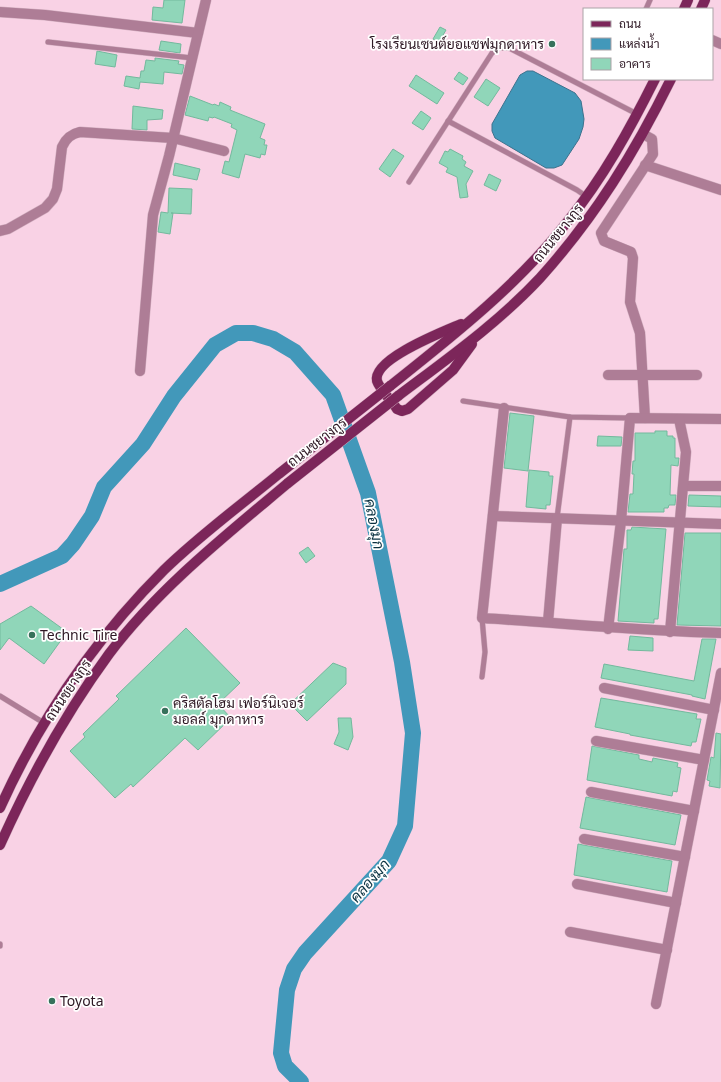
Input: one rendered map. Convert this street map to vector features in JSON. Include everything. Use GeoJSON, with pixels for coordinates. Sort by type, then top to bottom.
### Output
{"type":"FeatureCollection","features":[{"type":"Feature","properties":{"kind":"main road","name":"ถนนชยางกูร"},"geometry":{"type":"LineString","coordinates":[[0,808],[44,723],[66,686],[79,668],[140,595],[165,570],[280,473],[470,321],[528,267],[567,223],[586,197],[638,114],[655,80]]}},
{"type":"Feature","properties":{"kind":"main road","name":"ถนนชยางกูร"},"geometry":{"type":"LineString","coordinates":[[0,845],[22,796],[52,739],[110,653],[178,579],[218,541],[288,483],[481,332],[539,278],[579,232],[616,180],[643,134],[670,80]]}},
{"type":"Feature","properties":{"kind":"main road"},"geometry":{"type":"LineString","coordinates":[[470,321],[424,340],[406,350],[381,368],[377,375],[377,382],[397,409],[402,411],[408,409],[453,370],[481,332]]}},
{"type":"Feature","properties":{"kind":"street"},"geometry":{"type":"LineString","coordinates":[[140,371],[151,228],[206,0]]}},
{"type":"Feature","properties":{"kind":"street"},"geometry":{"type":"LineString","coordinates":[[0,12],[45,15],[198,33]]}},
{"type":"Feature","properties":{"kind":"street"},"geometry":{"type":"LineString","coordinates":[[0,231],[8,229],[45,208],[53,199],[57,189],[62,147],[64,142],[72,134],[80,132],[173,138],[224,151]]}},
{"type":"Feature","properties":{"kind":"street"},"geometry":{"type":"LineString","coordinates":[[643,134],[652,139],[653,154],[601,233],[604,241],[631,252],[633,258],[630,302],[640,333],[645,418]]}},
{"type":"Feature","properties":{"kind":"street"},"geometry":{"type":"LineString","coordinates":[[645,165],[721,190]]}},
{"type":"Feature","properties":{"kind":"street"},"geometry":{"type":"LineString","coordinates":[[608,375],[697,375]]}},
{"type":"Feature","properties":{"kind":"street"},"geometry":{"type":"LineString","coordinates":[[504,408],[482,618],[670,632],[721,633]]}},
{"type":"Feature","properties":{"kind":"street"},"geometry":{"type":"LineString","coordinates":[[608,628],[621,521],[630,418],[721,419]]}},
{"type":"Feature","properties":{"kind":"street"},"geometry":{"type":"LineString","coordinates":[[670,632],[681,523],[686,452],[679,419]]}},
{"type":"Feature","properties":{"kind":"street"},"geometry":{"type":"LineString","coordinates":[[684,486],[721,486]]}},
{"type":"Feature","properties":{"kind":"street"},"geometry":{"type":"LineString","coordinates":[[493,516],[721,524]]}},
{"type":"Feature","properties":{"kind":"street"},"geometry":{"type":"LineString","coordinates":[[548,622],[558,518]]}},
{"type":"Feature","properties":{"kind":"street"},"geometry":{"type":"LineString","coordinates":[[656,1004],[721,673]]}},
{"type":"Feature","properties":{"kind":"street"},"geometry":{"type":"LineString","coordinates":[[604,688],[714,710]]}},
{"type":"Feature","properties":{"kind":"street"},"geometry":{"type":"LineString","coordinates":[[596,741],[704,760]]}},
{"type":"Feature","properties":{"kind":"street"},"geometry":{"type":"LineString","coordinates":[[591,792],[694,811]]}},
{"type":"Feature","properties":{"kind":"street"},"geometry":{"type":"LineString","coordinates":[[584,839],[685,857]]}},
{"type":"Feature","properties":{"kind":"street"},"geometry":{"type":"LineString","coordinates":[[577,884],[676,903]]}},
{"type":"Feature","properties":{"kind":"street"},"geometry":{"type":"LineString","coordinates":[[570,932],[667,950]]}},
{"type":"Feature","properties":{"kind":"lane"},"geometry":{"type":"LineString","coordinates":[[48,42],[192,58]]}},
{"type":"Feature","properties":{"kind":"lane"},"geometry":{"type":"LineString","coordinates":[[409,182],[492,53],[502,47],[516,52],[638,114]]}},
{"type":"Feature","properties":{"kind":"lane"},"geometry":{"type":"LineString","coordinates":[[448,121],[577,190],[586,197]]}},
{"type":"Feature","properties":{"kind":"lane"},"geometry":{"type":"LineString","coordinates":[[463,401],[570,417],[630,418]]}},
{"type":"Feature","properties":{"kind":"lane"},"geometry":{"type":"LineString","coordinates":[[558,518],[570,417]]}},
{"type":"Feature","properties":{"kind":"lane"},"geometry":{"type":"LineString","coordinates":[[482,618],[485,652],[482,677]]}},
{"type":"Feature","properties":{"kind":"lane"},"geometry":{"type":"LineString","coordinates":[[0,696],[44,723]]}},
{"type":"Feature","properties":{"kind":"water"},"geometry":{"type":"Polygon","coordinates":[[[527,71],[533,71],[575,93],[581,101],[584,119],[579,139],[562,165],[554,168],[546,168],[495,138],[492,131],[492,124],[520,75],[527,71]]]}},
{"type":"Feature","properties":{"kind":"building"},"geometry":{"type":"Polygon","coordinates":[[[164,0],[185,0],[182,23],[152,20],[153,7],[163,8],[164,0]]]}},
{"type":"Feature","properties":{"kind":"building"},"geometry":{"type":"Polygon","coordinates":[[[440,27],[446,30],[439,42],[433,39],[440,27]]]}},
{"type":"Feature","properties":{"kind":"building"},"geometry":{"type":"Polygon","coordinates":[[[161,41],[181,44],[180,53],[159,50],[161,41]]]}},
{"type":"Feature","properties":{"kind":"building"},"geometry":{"type":"Polygon","coordinates":[[[97,51],[117,55],[115,67],[95,64],[97,51]]]}},
{"type":"Feature","properties":{"kind":"building"},"geometry":{"type":"Polygon","coordinates":[[[155,58],[179,61],[178,64],[184,65],[182,74],[164,72],[163,84],[140,82],[139,89],[124,86],[126,76],[140,78],[141,71],[144,71],[146,60],[155,61],[155,58]]]}},
{"type":"Feature","properties":{"kind":"building"},"geometry":{"type":"Polygon","coordinates":[[[459,72],[468,78],[463,85],[454,79],[459,72]]]}},
{"type":"Feature","properties":{"kind":"building"},"geometry":{"type":"Polygon","coordinates":[[[416,75],[444,93],[437,104],[409,86],[416,75]]]}},
{"type":"Feature","properties":{"kind":"building"},"geometry":{"type":"Polygon","coordinates":[[[486,79],[500,88],[488,106],[474,97],[486,79]]]}},
{"type":"Feature","properties":{"kind":"building"},"geometry":{"type":"Polygon","coordinates":[[[190,96],[213,105],[219,106],[220,102],[231,107],[230,110],[265,124],[260,138],[265,140],[264,145],[267,145],[265,155],[261,154],[260,158],[245,154],[239,178],[222,173],[225,161],[229,162],[237,130],[231,127],[232,124],[214,117],[209,117],[208,121],[185,115],[190,96]]]}},
{"type":"Feature","properties":{"kind":"building"},"geometry":{"type":"Polygon","coordinates":[[[133,106],[163,110],[162,119],[147,120],[147,130],[132,129],[133,106]]]}},
{"type":"Feature","properties":{"kind":"building"},"geometry":{"type":"Polygon","coordinates":[[[421,111],[431,118],[423,130],[412,123],[421,111]]]}},
{"type":"Feature","properties":{"kind":"building"},"geometry":{"type":"Polygon","coordinates":[[[393,149],[404,156],[390,177],[379,169],[393,149]]]}},
{"type":"Feature","properties":{"kind":"building"},"geometry":{"type":"Polygon","coordinates":[[[450,149],[463,156],[462,159],[466,162],[464,166],[473,171],[466,184],[468,197],[460,198],[457,177],[446,172],[448,168],[439,163],[445,151],[448,152],[450,149]]]}},
{"type":"Feature","properties":{"kind":"building"},"geometry":{"type":"Polygon","coordinates":[[[175,163],[200,169],[197,180],[173,175],[175,163]]]}},
{"type":"Feature","properties":{"kind":"building"},"geometry":{"type":"Polygon","coordinates":[[[489,174],[501,180],[496,191],[484,185],[489,174]]]}},
{"type":"Feature","properties":{"kind":"building"},"geometry":{"type":"Polygon","coordinates":[[[169,188],[192,189],[191,214],[173,213],[170,234],[158,232],[161,212],[168,213],[169,188]]]}},
{"type":"Feature","properties":{"kind":"building"},"geometry":{"type":"Polygon","coordinates":[[[510,413],[534,416],[528,471],[504,468],[510,413]]]}},
{"type":"Feature","properties":{"kind":"building"},"geometry":{"type":"Polygon","coordinates":[[[655,431],[667,431],[667,436],[673,436],[673,438],[675,438],[675,458],[679,458],[678,466],[671,465],[670,495],[676,495],[675,505],[669,505],[668,508],[664,508],[664,512],[628,512],[630,494],[633,494],[634,474],[632,474],[633,461],[635,461],[635,433],[655,433],[655,431]]]}},
{"type":"Feature","properties":{"kind":"building"},"geometry":{"type":"Polygon","coordinates":[[[598,436],[622,437],[621,446],[597,446],[598,436]]]}},
{"type":"Feature","properties":{"kind":"building"},"geometry":{"type":"Polygon","coordinates":[[[529,470],[549,472],[549,476],[553,476],[550,505],[546,505],[546,509],[526,507],[529,470]]]}},
{"type":"Feature","properties":{"kind":"building"},"geometry":{"type":"Polygon","coordinates":[[[689,495],[721,496],[721,507],[688,506],[689,495]]]}},
{"type":"Feature","properties":{"kind":"building"},"geometry":{"type":"Polygon","coordinates":[[[632,527],[666,529],[658,619],[654,619],[654,623],[618,621],[624,549],[627,549],[627,530],[631,530],[632,527]]]}},
{"type":"Feature","properties":{"kind":"building"},"geometry":{"type":"Polygon","coordinates":[[[685,533],[721,533],[721,626],[677,625],[685,533]]]}},
{"type":"Feature","properties":{"kind":"building"},"geometry":{"type":"Polygon","coordinates":[[[308,547],[315,556],[306,563],[299,553],[308,547]]]}},
{"type":"Feature","properties":{"kind":"building","name":"Technic Tire"},"geometry":{"type":"Polygon","coordinates":[[[31,606],[67,632],[44,664],[9,638],[0,650],[0,624],[31,606]]]}},
{"type":"Feature","properties":{"kind":"building","name":"คริสตัลโฮม เฟอร์นิเจอร์ มอลล์ มุกดาหาร"},"geometry":{"type":"Polygon","coordinates":[[[186,628],[240,683],[218,704],[231,718],[198,750],[185,738],[133,787],[131,784],[115,798],[70,751],[85,737],[83,734],[119,699],[116,696],[186,628]]]}},
{"type":"Feature","properties":{"kind":"building"},"geometry":{"type":"Polygon","coordinates":[[[630,636],[653,638],[653,651],[628,650],[630,636]]]}},
{"type":"Feature","properties":{"kind":"building"},"geometry":{"type":"Polygon","coordinates":[[[702,639],[716,639],[705,699],[692,695],[601,678],[604,664],[694,681],[702,639]]]}},
{"type":"Feature","properties":{"kind":"building"},"geometry":{"type":"Polygon","coordinates":[[[333,663],[346,668],[346,684],[307,721],[290,704],[333,663]]]}},
{"type":"Feature","properties":{"kind":"building"},"geometry":{"type":"Polygon","coordinates":[[[601,698],[697,714],[696,719],[701,719],[696,742],[692,742],[691,746],[595,727],[601,698]]]}},
{"type":"Feature","properties":{"kind":"building"},"geometry":{"type":"Polygon","coordinates":[[[338,718],[351,718],[353,737],[348,750],[334,744],[339,732],[338,718]]]}},
{"type":"Feature","properties":{"kind":"building"},"geometry":{"type":"Polygon","coordinates":[[[716,733],[721,734],[720,788],[709,786],[710,781],[707,780],[711,757],[714,758],[716,733]]]}},
{"type":"Feature","properties":{"kind":"building"},"geometry":{"type":"Polygon","coordinates":[[[592,746],[639,755],[639,759],[652,762],[653,758],[678,763],[677,767],[681,768],[677,792],[673,791],[672,796],[587,780],[592,746]]]}},
{"type":"Feature","properties":{"kind":"building"},"geometry":{"type":"Polygon","coordinates":[[[586,797],[681,815],[675,845],[580,828],[586,797]]]}},
{"type":"Feature","properties":{"kind":"building"},"geometry":{"type":"Polygon","coordinates":[[[578,844],[672,861],[667,892],[574,875],[578,844]]]}},
{"type":"Feature","properties":{"kind":"waterway","name":"คลองมุก"},"geometry":{"type":"LineString","coordinates":[[0,584],[62,556],[73,544],[92,516],[104,487],[143,444],[174,396],[215,345],[236,333],[253,333],[273,339],[295,352],[333,395],[368,493],[402,662],[413,733],[405,826],[389,861],[305,953],[294,969],[287,990],[281,1053],[285,1066],[301,1082]]}},
{"type":"Feature","properties":{"kind":"place","name":"โรงเรียนเซนต์ยอแซฟมุกดาหาร"},"geometry":{"type":"Point","coordinates":[552,44]}},
{"type":"Feature","properties":{"kind":"place","name":"Technic Tire"},"geometry":{"type":"Point","coordinates":[32,635]}},
{"type":"Feature","properties":{"kind":"place","name":"คริสตัลโฮม เฟอร์นิเจอร์ มอลล์ มุกดาหาร"},"geometry":{"type":"Point","coordinates":[165,711]}},
{"type":"Feature","properties":{"kind":"place","name":"Toyota"},"geometry":{"type":"Point","coordinates":[52,1001]}}]}
